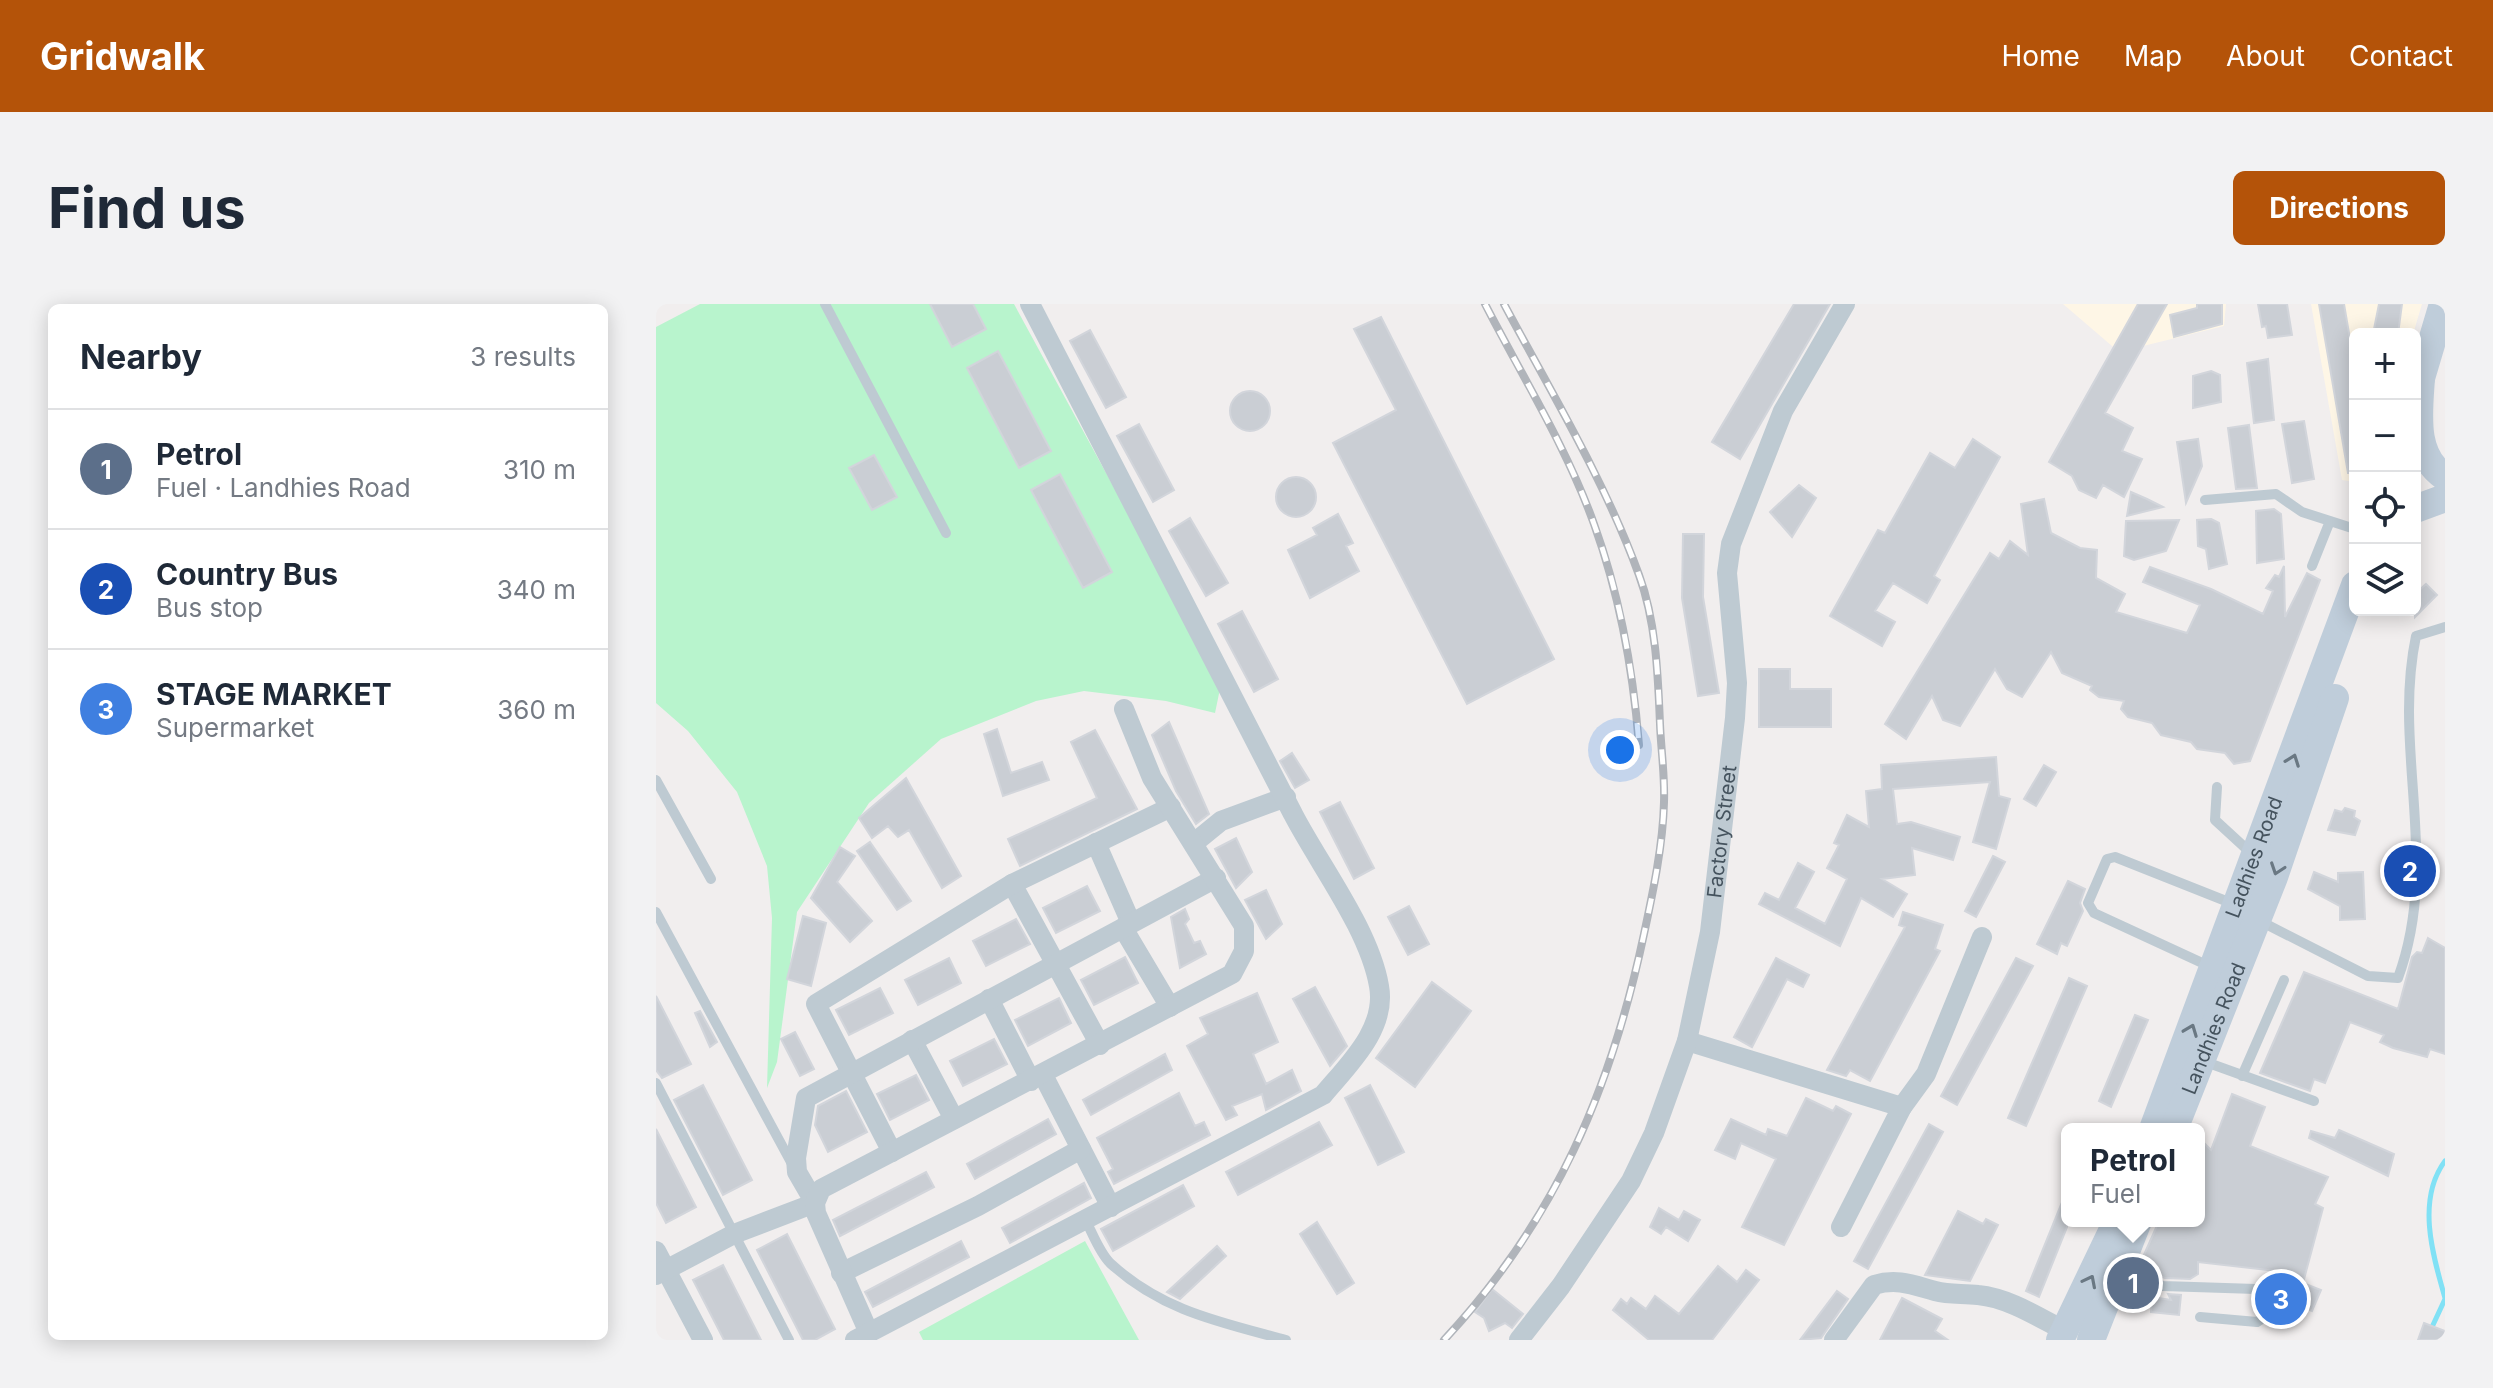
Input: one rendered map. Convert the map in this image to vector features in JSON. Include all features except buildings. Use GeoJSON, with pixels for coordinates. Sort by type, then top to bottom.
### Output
{"type":"FeatureCollection","features":[{"type":"Feature","properties":{"kind":"main road"},"geometry":{"type":"LineString","coordinates":[[2421,380],[2442,325]]}},
{"type":"Feature","properties":{"kind":"main road"},"geometry":{"type":"LineString","coordinates":[[2418,400],[2423,450],[2432,466],[2445,477]]}},
{"type":"Feature","properties":{"kind":"main road"},"geometry":{"type":"LineString","coordinates":[[2421,507],[2445,498]]}},
{"type":"Feature","properties":{"kind":"main road","name":"Ladhies Road"},"geometry":{"type":"LineString","coordinates":[[2155,1123],[2214,969],[2248,913],[2256,858],[2349,602]]}},
{"type":"Feature","properties":{"kind":"main road","name":"Landhies Road"},"geometry":{"type":"LineString","coordinates":[[2176,1123],[2201,1061],[2248,913],[2363,616]]}},
{"type":"Feature","properties":{"kind":"main road"},"geometry":{"type":"LineString","coordinates":[[2072,1337],[2115,1227]]}},
{"type":"Feature","properties":{"kind":"main road"},"geometry":{"type":"LineString","coordinates":[[2072,1337],[2121,1263],[2136,1227]]}},
{"type":"Feature","properties":{"kind":"street"},"geometry":{"type":"LineString","coordinates":[[1030,304],[1371,962],[1379,987],[1377,1020],[1356,1056],[1323,1095],[862,1336],[815,1203],[797,1172],[796,1151],[803,1105],[829,1083],[1216,878]]}},
{"type":"Feature","properties":{"kind":"street","name":"Factory Street"},"geometry":{"type":"LineString","coordinates":[[1519,1340],[1561,1286],[1631,1181],[1654,1133],[1687,1041],[1710,932],[1735,718],[1737,683],[1727,573],[1731,544],[1783,411],[1845,304]]}},
{"type":"Feature","properties":{"kind":"street"},"geometry":{"type":"LineString","coordinates":[[661,1273],[734,1234],[815,1203],[821,1189],[1232,974],[1244,951],[1244,926],[1152,778],[1124,709]]}},
{"type":"Feature","properties":{"kind":"street"},"geometry":{"type":"LineString","coordinates":[[1194,843],[1221,821],[1286,797]]}},
{"type":"Feature","properties":{"kind":"street"},"geometry":{"type":"LineString","coordinates":[[892,1152],[816,1004],[1012,884],[1171,807]]}},
{"type":"Feature","properties":{"kind":"street"},"geometry":{"type":"LineString","coordinates":[[1096,843],[1127,925],[1170,1007]]}},
{"type":"Feature","properties":{"kind":"street"},"geometry":{"type":"LineString","coordinates":[[1012,884],[1100,1045]]}},
{"type":"Feature","properties":{"kind":"street"},"geometry":{"type":"LineString","coordinates":[[1841,1227],[1902,1107],[1926,1074],[1982,937]]}},
{"type":"Feature","properties":{"kind":"street"},"geometry":{"type":"LineString","coordinates":[[989,999],[1081,1149],[1111,1207]]}},
{"type":"Feature","properties":{"kind":"street"},"geometry":{"type":"LineString","coordinates":[[912,1040],[954,1119]]}},
{"type":"Feature","properties":{"kind":"street"},"geometry":{"type":"LineString","coordinates":[[1687,1041],[1902,1107]]}},
{"type":"Feature","properties":{"kind":"street"},"geometry":{"type":"LineString","coordinates":[[841,1273],[978,1206],[1081,1149]]}},
{"type":"Feature","properties":{"kind":"street"},"geometry":{"type":"LineString","coordinates":[[656,1251],[661,1273],[703,1340]]}},
{"type":"Feature","properties":{"kind":"street"},"geometry":{"type":"LineString","coordinates":[[1834,1340],[1874,1285],[1885,1282],[1909,1282],[1935,1291],[1977,1294],[2003,1301],[2072,1337]]}},
{"type":"Feature","properties":{"kind":"lane"},"geometry":{"type":"LineString","coordinates":[[825,304],[946,533]]}},
{"type":"Feature","properties":{"kind":"lane"},"geometry":{"type":"LineString","coordinates":[[2205,500],[2276,494],[2302,512],[2349,527]]}},
{"type":"Feature","properties":{"kind":"lane"},"geometry":{"type":"LineString","coordinates":[[2312,566],[2330,521]]}},
{"type":"Feature","properties":{"kind":"lane"},"geometry":{"type":"LineString","coordinates":[[2214,969],[2094,913],[2088,903],[2107,859],[2115,857],[2248,913],[2368,976],[2398,978],[2409,947],[2418,896],[2408,674],[2416,636],[2445,627]]}},
{"type":"Feature","properties":{"kind":"lane"},"geometry":{"type":"LineString","coordinates":[[656,780],[711,879]]}},
{"type":"Feature","properties":{"kind":"lane"},"geometry":{"type":"LineString","coordinates":[[2217,787],[2215,820],[2256,858]]}},
{"type":"Feature","properties":{"kind":"lane"},"geometry":{"type":"LineString","coordinates":[[656,912],[797,1172]]}},
{"type":"Feature","properties":{"kind":"lane"},"geometry":{"type":"LineString","coordinates":[[2242,1076],[2284,980]]}},
{"type":"Feature","properties":{"kind":"lane"},"geometry":{"type":"LineString","coordinates":[[2201,1061],[2314,1101]]}},
{"type":"Feature","properties":{"kind":"lane"},"geometry":{"type":"LineString","coordinates":[[656,1083],[789,1340]]}},
{"type":"Feature","properties":{"kind":"lane"},"geometry":{"type":"LineString","coordinates":[[1085,1219],[1108,1261],[1159,1298],[1189,1314],[1286,1340]]}},
{"type":"Feature","properties":{"kind":"lane"},"geometry":{"type":"LineString","coordinates":[[2121,1263],[2163,1286],[2256,1289],[2266,1296],[2263,1318],[2257,1322],[2200,1317]]}},
{"type":"Feature","properties":{"kind":"shaded area"},"geometry":{"type":"Polygon","coordinates":[[[2063,304],[2226,304],[2224,326],[2119,352],[2063,304]]]}},
{"type":"Feature","properties":{"kind":"shaded area"},"geometry":{"type":"Polygon","coordinates":[[[2311,304],[2422,304],[2415,328],[2349,328],[2349,481],[2342,480],[2311,304]]]}},
{"type":"Feature","properties":{"kind":"green space"},"geometry":{"type":"Polygon","coordinates":[[[700,304],[1014,304],[1221,684],[1215,713],[1166,701],[1084,691],[1036,701],[941,739],[869,803],[797,912],[777,1062],[767,1088],[772,918],[767,866],[737,792],[688,731],[656,703],[656,327],[700,304]]]}},
{"type":"Feature","properties":{"kind":"green space"},"geometry":{"type":"Polygon","coordinates":[[[1085,1241],[1139,1340],[923,1340],[919,1332],[1085,1241]]]}},
{"type":"Feature","properties":{"kind":"waterway"},"geometry":{"type":"LineString","coordinates":[[2445,1161],[2436,1176],[2429,1210],[2432,1246],[2445,1298]]}},
{"type":"Feature","properties":{"kind":"waterway"},"geometry":{"type":"LineString","coordinates":[[2426,1340],[2445,1299]]}},
{"type":"Feature","properties":{"kind":"railway"},"geometry":{"type":"LineString","coordinates":[[1485,304],[1557,440],[1594,524],[1624,633],[1639,745]]}},
{"type":"Feature","properties":{"kind":"railway"},"geometry":{"type":"LineString","coordinates":[[1444,1340],[1483,1295],[1517,1248],[1573,1151],[1595,1100],[1614,1047],[1644,934],[1660,852],[1663,818],[1664,782],[1657,667],[1645,593],[1594,471],[1504,304]]}},
{"type":"Feature","properties":{"kind":"place","name":"Country Bus"},"geometry":{"type":"Point","coordinates":[2410,871]}},
{"type":"Feature","properties":{"kind":"place","name":"Petrol"},"geometry":{"type":"Point","coordinates":[2133,1283]}},
{"type":"Feature","properties":{"kind":"place","name":"STAGE MARKET"},"geometry":{"type":"Point","coordinates":[2281,1299]}}]}
